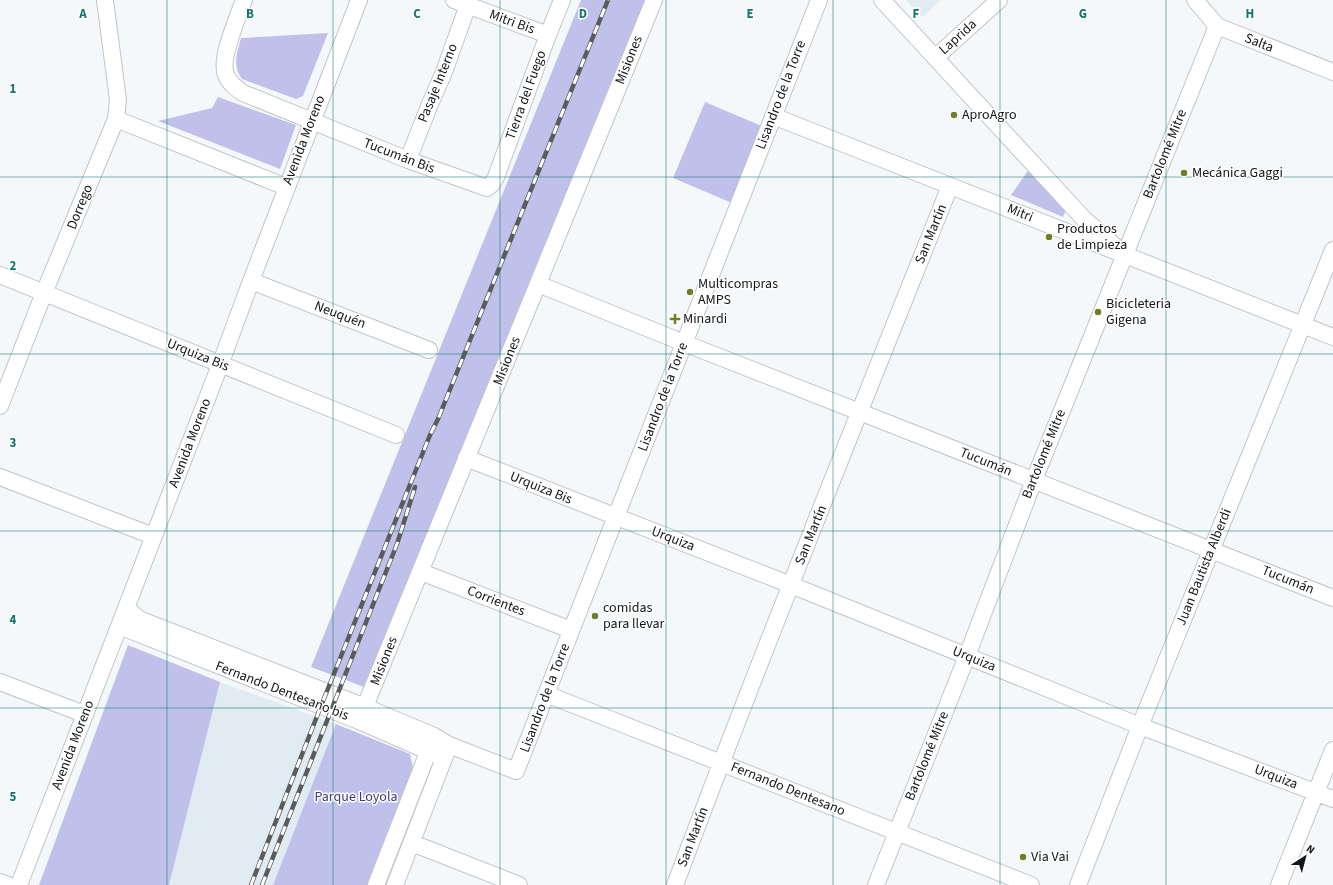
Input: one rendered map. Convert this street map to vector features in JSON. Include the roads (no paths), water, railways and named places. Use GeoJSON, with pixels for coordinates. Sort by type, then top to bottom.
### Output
{"type":"FeatureCollection","features":[{"type":"Feature","properties":{"kind":"street","name":"Dorrego"},"geometry":{"type":"LineString","coordinates":[[0,406],[44,293],[116,119],[118,100],[105,0]]}},
{"type":"Feature","properties":{"kind":"street","name":"Tucumán Bis"},"geometry":{"type":"LineString","coordinates":[[244,0],[225,54],[224,65],[225,74],[243,93],[408,160],[488,188]]}},
{"type":"Feature","properties":{"kind":"street","name":"Avenida Moreno"},"geometry":{"type":"LineString","coordinates":[[19,885],[359,0]]}},
{"type":"Feature","properties":{"kind":"street","name":"Tierra del Fuego"},"geometry":{"type":"LineString","coordinates":[[488,188],[496,177],[562,0]]}},
{"type":"Feature","properties":{"kind":"street","name":"Misiones"},"geometry":{"type":"LineString","coordinates":[[362,714],[654,0]]}},
{"type":"Feature","properties":{"kind":"street","name":"Lisandro de la Torre"},"geometry":{"type":"LineString","coordinates":[[447,752],[516,772],[819,0]]}},
{"type":"Feature","properties":{"kind":"street"},"geometry":{"type":"LineString","coordinates":[[882,0],[1084,219],[1124,255]]}},
{"type":"Feature","properties":{"kind":"street","name":"Laprida"},"geometry":{"type":"LineString","coordinates":[[935,58],[999,0]]}},
{"type":"Feature","properties":{"kind":"street","name":"Salta"},"geometry":{"type":"LineString","coordinates":[[1195,0],[1217,26],[1333,72]]}},
{"type":"Feature","properties":{"kind":"street","name":"Mitri Bis"},"geometry":{"type":"LineString","coordinates":[[461,3],[548,35]]}},
{"type":"Feature","properties":{"kind":"street","name":"Pasaje Interno"},"geometry":{"type":"LineString","coordinates":[[408,160],[444,72],[461,3]]}},
{"type":"Feature","properties":{"kind":"street","name":"Bartolomé Mitre"},"geometry":{"type":"LineString","coordinates":[[876,885],[967,656],[1034,480],[1217,26]]}},
{"type":"Feature","properties":{"kind":"street","name":"Mitri"},"geometry":{"type":"LineString","coordinates":[[773,116],[1333,337]]}},
{"type":"Feature","properties":{"kind":"street"},"geometry":{"type":"LineString","coordinates":[[116,119],[286,188]]}},
{"type":"Feature","properties":{"kind":"street","name":"San Martín"},"geometry":{"type":"LineString","coordinates":[[675,885],[791,585],[950,186]]}},
{"type":"Feature","properties":{"kind":"street","name":"Juan Bautista Alberdi"},"geometry":{"type":"LineString","coordinates":[[1078,885],[1211,549],[1333,250]]}},
{"type":"Feature","properties":{"kind":"street","name":"Urquiza Bis"},"geometry":{"type":"LineString","coordinates":[[0,275],[396,435]]}},
{"type":"Feature","properties":{"kind":"street","name":"Neuquén"},"geometry":{"type":"LineString","coordinates":[[251,281],[429,350]]}},
{"type":"Feature","properties":{"kind":"street"},"geometry":{"type":"LineString","coordinates":[[538,284],[684,343]]}},
{"type":"Feature","properties":{"kind":"street","name":"Tucumán"},"geometry":{"type":"LineString","coordinates":[[684,343],[1333,598]]}},
{"type":"Feature","properties":{"kind":"street","name":"Urquiza Bis"},"geometry":{"type":"LineString","coordinates":[[466,458],[616,517]]}},
{"type":"Feature","properties":{"kind":"street"},"geometry":{"type":"LineString","coordinates":[[0,477],[153,536]]}},
{"type":"Feature","properties":{"kind":"street","name":"Urquiza"},"geometry":{"type":"LineString","coordinates":[[616,517],[791,585],[1140,726],[1333,799]]}},
{"type":"Feature","properties":{"kind":"street","name":"Corrientes"},"geometry":{"type":"LineString","coordinates":[[421,572],[571,630]]}},
{"type":"Feature","properties":{"kind":"street","name":"Fernando Dentesano bis"},"geometry":{"type":"LineString","coordinates":[[127,607],[141,620],[431,744]]}},
{"type":"Feature","properties":{"kind":"street","name":"Fernando Dentesano bis"},"geometry":{"type":"LineString","coordinates":[[119,626],[362,714]]}},
{"type":"Feature","properties":{"kind":"street"},"geometry":{"type":"LineString","coordinates":[[0,682],[84,714]]}},
{"type":"Feature","properties":{"kind":"street","name":"Fernando Dentesano"},"geometry":{"type":"LineString","coordinates":[[546,694],[1031,885]]}},
{"type":"Feature","properties":{"kind":"street"},"geometry":{"type":"LineString","coordinates":[[376,885],[431,744],[447,752],[395,885]]}},
{"type":"Feature","properties":{"kind":"street"},"geometry":{"type":"LineString","coordinates":[[1279,885],[1333,750]]}},
{"type":"Feature","properties":{"kind":"street"},"geometry":{"type":"LineString","coordinates":[[412,843],[519,885]]}},
{"type":"Feature","properties":{"kind":"street"},"geometry":{"type":"LineString","coordinates":[[0,882],[8,885]]}},
{"type":"Feature","properties":{"kind":"railway"},"geometry":{"type":"LineString","coordinates":[[251,885],[430,435],[438,419],[608,0]]}},
{"type":"Feature","properties":{"kind":"railway"},"geometry":{"type":"LineString","coordinates":[[262,885],[397,544],[415,487]]}},
{"type":"Feature","properties":{"kind":"place","name":"AproAgro"},"geometry":{"type":"Point","coordinates":[954,115]}},
{"type":"Feature","properties":{"kind":"place","name":"Mecánica Gaggi"},"geometry":{"type":"Point","coordinates":[1184,173]}},
{"type":"Feature","properties":{"kind":"place","name":"Productos de Limpieza"},"geometry":{"type":"Point","coordinates":[1049,237]}},
{"type":"Feature","properties":{"kind":"place","name":"Multicompras AMPS"},"geometry":{"type":"Point","coordinates":[690,292]}},
{"type":"Feature","properties":{"kind":"place","name":"Bicicleteria Gigena"},"geometry":{"type":"Point","coordinates":[1098,312]}},
{"type":"Feature","properties":{"kind":"place","name":"Minardi"},"geometry":{"type":"Point","coordinates":[675,319]}},
{"type":"Feature","properties":{"kind":"place","name":"comidas para llevar"},"geometry":{"type":"Point","coordinates":[595,616]}},
{"type":"Feature","properties":{"kind":"place","name":"Via Vai"},"geometry":{"type":"Point","coordinates":[1023,857]}},
{"type":"Feature","properties":{"kind":"park label","name":"Parque Loyola"},"geometry":{"type":"Point","coordinates":[356,797]}}]}
